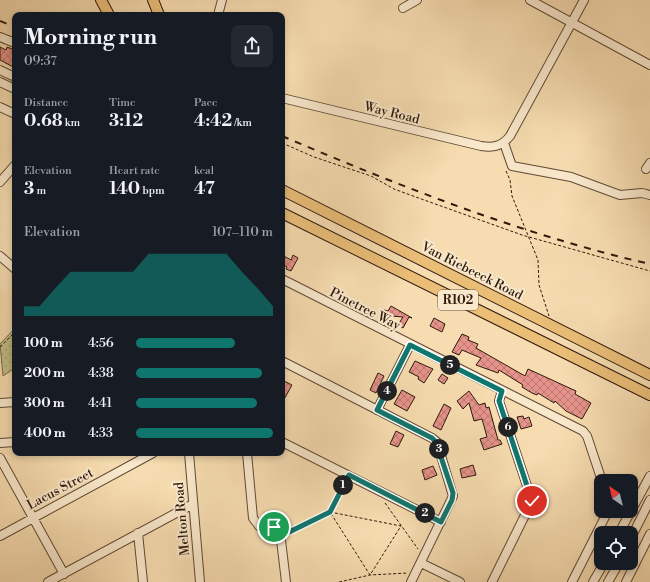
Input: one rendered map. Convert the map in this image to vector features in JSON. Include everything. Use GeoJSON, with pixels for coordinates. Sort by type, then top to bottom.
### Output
{"type":"FeatureCollection","features":[{"type":"Feature","properties":{"kind":"main road"},"geometry":{"type":"LineString","coordinates":[[102,0],[108,12]]}},
{"type":"Feature","properties":{"kind":"main road"},"geometry":{"type":"LineString","coordinates":[[153,0],[158,12]]}},
{"type":"Feature","properties":{"kind":"main road","name":"Van Riebeeck Road"},"geometry":{"type":"LineString","coordinates":[[285,192],[650,375]]}},
{"type":"Feature","properties":{"kind":"main road","name":"R102"},"geometry":{"type":"LineString","coordinates":[[285,214],[650,395]]}},
{"type":"Feature","properties":{"kind":"street"},"geometry":{"type":"LineString","coordinates":[[219,12],[222,0]]}},
{"type":"Feature","properties":{"kind":"street"},"geometry":{"type":"LineString","coordinates":[[403,8],[417,0]]}},
{"type":"Feature","properties":{"kind":"street"},"geometry":{"type":"LineString","coordinates":[[530,0],[650,65]]}},
{"type":"Feature","properties":{"kind":"street"},"geometry":{"type":"LineString","coordinates":[[584,0],[510,136],[501,144],[512,166],[571,177],[620,195],[642,193],[650,195]]}},
{"type":"Feature","properties":{"kind":"street"},"geometry":{"type":"LineString","coordinates":[[0,37],[12,42]]}},
{"type":"Feature","properties":{"kind":"street"},"geometry":{"type":"LineString","coordinates":[[0,70],[12,75],[2,83],[12,88]]}},
{"type":"Feature","properties":{"kind":"street","name":"Way Road"},"geometry":{"type":"LineString","coordinates":[[285,99],[482,146],[501,144]]}},
{"type":"Feature","properties":{"kind":"street"},"geometry":{"type":"LineString","coordinates":[[0,107],[12,113]]}},
{"type":"Feature","properties":{"kind":"street"},"geometry":{"type":"LineString","coordinates":[[0,182],[12,168]]}},
{"type":"Feature","properties":{"kind":"street"},"geometry":{"type":"LineString","coordinates":[[0,256],[12,265]]}},
{"type":"Feature","properties":{"kind":"street","name":"Pinetree Way"},"geometry":{"type":"LineString","coordinates":[[285,281],[584,432],[599,474]]}},
{"type":"Feature","properties":{"kind":"street"},"geometry":{"type":"LineString","coordinates":[[377,410],[410,345]]}},
{"type":"Feature","properties":{"kind":"street"},"geometry":{"type":"LineString","coordinates":[[285,363],[432,438],[436,442],[453,493],[452,500],[411,582]]}},
{"type":"Feature","properties":{"kind":"street"},"geometry":{"type":"LineString","coordinates":[[492,582],[532,501],[499,401],[502,391]]}},
{"type":"Feature","properties":{"kind":"street"},"geometry":{"type":"LineString","coordinates":[[0,403],[12,402]]}},
{"type":"Feature","properties":{"kind":"street"},"geometry":{"type":"LineString","coordinates":[[0,443],[12,442]]}},
{"type":"Feature","properties":{"kind":"street"},"geometry":{"type":"LineString","coordinates":[[285,443],[441,522]]}},
{"type":"Feature","properties":{"kind":"street","name":"Lacus Street"},"geometry":{"type":"LineString","coordinates":[[0,536],[147,456]]}},
{"type":"Feature","properties":{"kind":"street","name":"Melton Road"},"geometry":{"type":"LineString","coordinates":[[188,456],[200,582]]}},
{"type":"Feature","properties":{"kind":"street"},"geometry":{"type":"LineString","coordinates":[[247,456],[253,518],[259,526],[276,528],[281,536],[286,582]]}},
{"type":"Feature","properties":{"kind":"street"},"geometry":{"type":"LineString","coordinates":[[0,458],[64,574]]}},
{"type":"Feature","properties":{"kind":"street"},"geometry":{"type":"LineString","coordinates":[[638,498],[650,476]]}},
{"type":"Feature","properties":{"kind":"street"},"geometry":{"type":"LineString","coordinates":[[637,526],[650,500]]}},
{"type":"Feature","properties":{"kind":"street"},"geometry":{"type":"LineString","coordinates":[[48,582],[193,504]]}},
{"type":"Feature","properties":{"kind":"street"},"geometry":{"type":"LineString","coordinates":[[572,582],[604,518]]}},
{"type":"Feature","properties":{"kind":"street"},"geometry":{"type":"LineString","coordinates":[[138,533],[143,582]]}},
{"type":"Feature","properties":{"kind":"street"},"geometry":{"type":"LineString","coordinates":[[626,582],[650,534]]}},
{"type":"Feature","properties":{"kind":"street"},"geometry":{"type":"LineString","coordinates":[[421,563],[460,582]]}},
{"type":"Feature","properties":{"kind":"street"},"geometry":{"type":"LineString","coordinates":[[593,582],[600,570]]}},
{"type":"Feature","properties":{"kind":"street"},"geometry":{"type":"LineString","coordinates":[[608,582],[615,570]]}},
{"type":"Feature","properties":{"kind":"path"},"geometry":{"type":"LineString","coordinates":[[285,144],[314,157],[371,176],[407,194],[522,235],[650,271]]}},
{"type":"Feature","properties":{"kind":"path"},"geometry":{"type":"LineString","coordinates":[[504,166],[510,180],[512,196],[538,260],[539,285],[550,316]]}},
{"type":"Feature","properties":{"kind":"path"},"geometry":{"type":"LineString","coordinates":[[0,347],[12,335]]}},
{"type":"Feature","properties":{"kind":"path"},"geometry":{"type":"LineString","coordinates":[[281,536],[330,512],[349,475]]}},
{"type":"Feature","properties":{"kind":"path"},"geometry":{"type":"LineString","coordinates":[[382,492],[381,496],[400,526],[421,552],[425,554]]}},
{"type":"Feature","properties":{"kind":"path"},"geometry":{"type":"LineString","coordinates":[[330,512],[400,526]]}},
{"type":"Feature","properties":{"kind":"path"},"geometry":{"type":"LineString","coordinates":[[330,512],[370,575]]}},
{"type":"Feature","properties":{"kind":"path"},"geometry":{"type":"LineString","coordinates":[[370,575],[400,526]]}},
{"type":"Feature","properties":{"kind":"path"},"geometry":{"type":"LineString","coordinates":[[339,582],[370,575],[397,575],[416,572]]}},
{"type":"Feature","properties":{"kind":"shaded area"},"geometry":{"type":"Polygon","coordinates":[[[12,331],[12,370],[3,376],[0,344],[12,331]]]}},
{"type":"Feature","properties":{"kind":"building"},"geometry":{"type":"Polygon","coordinates":[[[0,47],[6,50],[7,47],[12,49],[12,66],[0,60],[0,47]]]}},
{"type":"Feature","properties":{"kind":"building"},"geometry":{"type":"Polygon","coordinates":[[[293,255],[298,258],[291,271],[286,269],[287,267],[285,266],[285,257],[291,260],[293,255]]]}},
{"type":"Feature","properties":{"kind":"building"},"geometry":{"type":"Polygon","coordinates":[[[391,306],[412,318],[409,317],[403,328],[398,325],[403,317],[391,316],[389,320],[381,316],[384,310],[388,311],[391,306]]]}},
{"type":"Feature","properties":{"kind":"building"},"geometry":{"type":"Polygon","coordinates":[[[434,318],[445,324],[442,332],[430,326],[434,318]]]}},
{"type":"Feature","properties":{"kind":"building"},"geometry":{"type":"Polygon","coordinates":[[[462,334],[469,337],[468,340],[478,344],[476,348],[525,376],[528,369],[576,391],[575,394],[591,403],[582,419],[566,411],[555,401],[554,403],[538,393],[537,395],[532,393],[522,387],[523,385],[499,370],[498,373],[476,365],[481,358],[462,350],[459,355],[452,352],[462,334]]]}},
{"type":"Feature","properties":{"kind":"building"},"geometry":{"type":"Polygon","coordinates":[[[415,361],[433,369],[424,383],[418,379],[419,377],[409,372],[415,361]]]}},
{"type":"Feature","properties":{"kind":"building"},"geometry":{"type":"Polygon","coordinates":[[[378,373],[384,376],[376,393],[370,390],[378,373]]]}},
{"type":"Feature","properties":{"kind":"building"},"geometry":{"type":"Polygon","coordinates":[[[442,374],[448,378],[444,384],[438,380],[442,374]]]}},
{"type":"Feature","properties":{"kind":"building"},"geometry":{"type":"Polygon","coordinates":[[[285,382],[292,385],[285,398],[285,382]]]}},
{"type":"Feature","properties":{"kind":"building"},"geometry":{"type":"Polygon","coordinates":[[[402,390],[415,397],[407,411],[394,404],[402,390]]]}},
{"type":"Feature","properties":{"kind":"building"},"geometry":{"type":"Polygon","coordinates":[[[469,391],[479,405],[485,403],[486,408],[489,407],[498,440],[500,440],[502,444],[484,450],[480,439],[487,437],[482,419],[474,421],[469,403],[463,409],[457,401],[469,391]]]}},
{"type":"Feature","properties":{"kind":"building"},"geometry":{"type":"Polygon","coordinates":[[[444,404],[451,408],[441,430],[433,426],[444,404]]]}},
{"type":"Feature","properties":{"kind":"building"},"geometry":{"type":"Polygon","coordinates":[[[523,416],[524,419],[529,417],[532,426],[521,429],[517,417],[523,416]]]}},
{"type":"Feature","properties":{"kind":"building"},"geometry":{"type":"Polygon","coordinates":[[[396,431],[404,435],[398,447],[390,444],[396,431]]]}},
{"type":"Feature","properties":{"kind":"building"},"geometry":{"type":"Polygon","coordinates":[[[473,465],[476,475],[462,478],[460,469],[473,465]]]}},
{"type":"Feature","properties":{"kind":"building"},"geometry":{"type":"Polygon","coordinates":[[[433,466],[437,475],[425,480],[422,470],[433,466]]]}},
{"type":"Feature","properties":{"kind":"railway"},"geometry":{"type":"LineString","coordinates":[[0,21],[12,26]]}},
{"type":"Feature","properties":{"kind":"railway"},"geometry":{"type":"LineString","coordinates":[[285,137],[418,191],[509,224],[556,239],[650,264]]}},
{"type":"Feature","properties":{"kind":"route"},"geometry":{"type":"LineString","coordinates":[[274,527],[278,530],[281,536],[330,512],[349,475],[441,522],[452,500],[453,490],[436,442],[434,439],[377,410],[410,345],[502,391],[499,396],[499,401],[532,501]]}}]}
